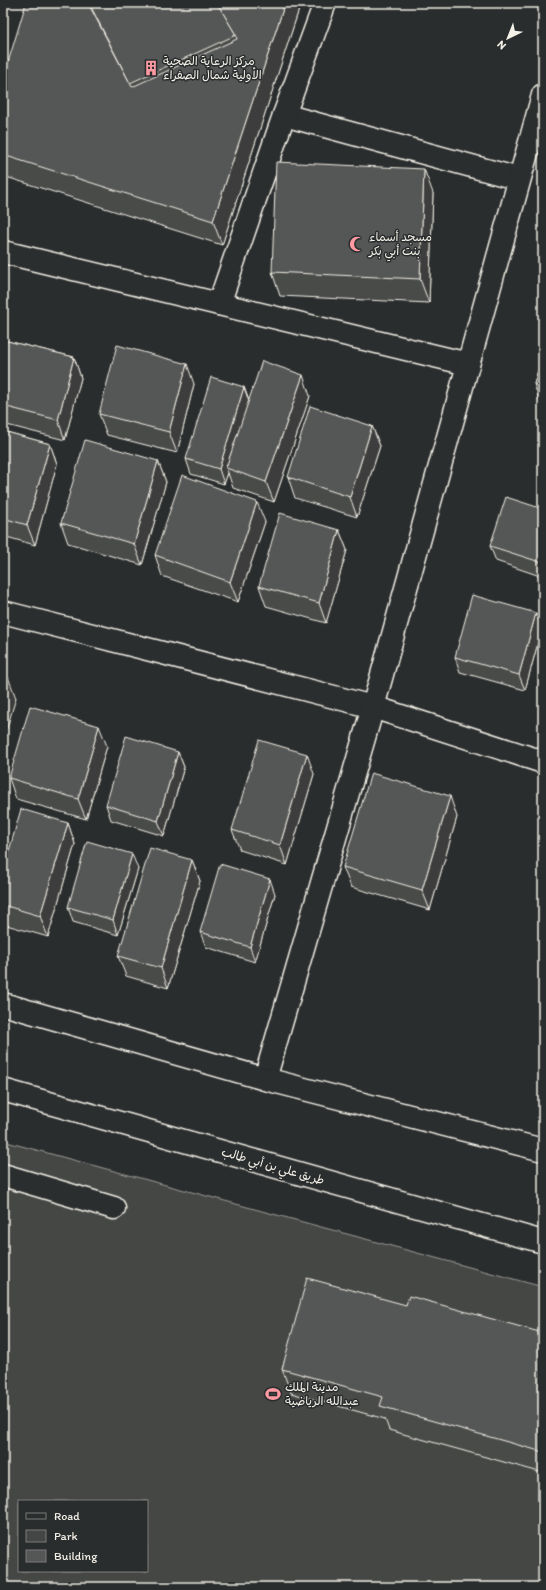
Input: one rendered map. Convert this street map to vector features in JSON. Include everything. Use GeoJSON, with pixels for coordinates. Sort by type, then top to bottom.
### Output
{"type":"FeatureCollection","features":[{"type":"Feature","properties":{"kind":"street"},"geometry":{"type":"LineString","coordinates":[[219,304],[284,115],[325,3]]}},
{"type":"Feature","properties":{"kind":"street"},"geometry":{"type":"LineString","coordinates":[[265,1079],[373,707],[543,95]]}},
{"type":"Feature","properties":{"kind":"street"},"geometry":{"type":"LineString","coordinates":[[284,115],[519,179]]}},
{"type":"Feature","properties":{"kind":"street"},"geometry":{"type":"LineString","coordinates":[[3,252],[468,364]]}},
{"type":"Feature","properties":{"kind":"street"},"geometry":{"type":"LineString","coordinates":[[3,612],[373,707],[543,762]]}},
{"type":"Feature","properties":{"kind":"street"},"geometry":{"type":"LineString","coordinates":[[3,1004],[265,1079],[543,1150]]}},
{"type":"Feature","properties":{"kind":"street","name":"طريق علي بن أبي طالب"},"geometry":{"type":"LineString","coordinates":[[3,1090],[543,1242]]}},
{"type":"Feature","properties":{"kind":"street"},"geometry":{"type":"LineString","coordinates":[[3,1175],[114,1208]]}},
{"type":"Feature","properties":{"kind":"green space","name":"مدينة الملك عبدالله الرياضية"},"geometry":{"type":"Polygon","coordinates":[[[3,1141],[543,1287],[543,1587],[3,1587],[3,1141]]]}},
{"type":"Feature","properties":{"kind":"building","name":"مركز الرعاية الصحية الأولية شمال الصفراء"},"geometry":{"type":"Polygon","coordinates":[[[26,3],[88,3],[132,87],[237,39],[217,3],[285,3],[213,221],[3,155],[3,79],[26,3]]]}},
{"type":"Feature","properties":{"kind":"building"},"geometry":{"type":"Polygon","coordinates":[[[89,3],[217,3],[236,35],[130,83],[89,3]]]}},
{"type":"Feature","properties":{"kind":"building","name":"مسجد أسماء بنت أبي بكر"},"geometry":{"type":"Polygon","coordinates":[[[276,162],[424,169],[420,279],[272,272],[276,162]]]}},
{"type":"Feature","properties":{"kind":"building"},"geometry":{"type":"Polygon","coordinates":[[[3,340],[74,357],[58,420],[3,406],[3,340]]]}},
{"type":"Feature","properties":{"kind":"building"},"geometry":{"type":"Polygon","coordinates":[[[117,345],[187,364],[169,432],[99,414],[117,345]]]}},
{"type":"Feature","properties":{"kind":"building"},"geometry":{"type":"Polygon","coordinates":[[[543,355],[543,387],[534,384],[543,355]]]}},
{"type":"Feature","properties":{"kind":"building"},"geometry":{"type":"Polygon","coordinates":[[[262,361],[303,375],[266,482],[226,468],[262,361]]]}},
{"type":"Feature","properties":{"kind":"building"},"geometry":{"type":"Polygon","coordinates":[[[211,377],[244,387],[219,469],[186,459],[211,377]]]}},
{"type":"Feature","properties":{"kind":"building"},"geometry":{"type":"Polygon","coordinates":[[[310,406],[372,426],[350,497],[288,477],[310,406]]]}},
{"type":"Feature","properties":{"kind":"building"},"geometry":{"type":"Polygon","coordinates":[[[3,431],[50,444],[27,525],[3,518],[3,431]]]}},
{"type":"Feature","properties":{"kind":"building"},"geometry":{"type":"Polygon","coordinates":[[[85,440],[158,461],[134,544],[61,523],[85,440]]]}},
{"type":"Feature","properties":{"kind":"building"},"geometry":{"type":"Polygon","coordinates":[[[182,475],[257,502],[230,582],[155,555],[182,475]]]}},
{"type":"Feature","properties":{"kind":"building"},"geometry":{"type":"Polygon","coordinates":[[[506,497],[543,509],[543,563],[490,546],[506,497]]]}},
{"type":"Feature","properties":{"kind":"building"},"geometry":{"type":"Polygon","coordinates":[[[280,513],[339,530],[319,603],[259,586],[280,513]]]}},
{"type":"Feature","properties":{"kind":"building"},"geometry":{"type":"Polygon","coordinates":[[[472,595],[536,613],[519,675],[455,657],[472,595]]]}},
{"type":"Feature","properties":{"kind":"building"},"geometry":{"type":"Polygon","coordinates":[[[3,676],[8,677],[3,695],[3,676]]]}},
{"type":"Feature","properties":{"kind":"building"},"geometry":{"type":"Polygon","coordinates":[[[30,706],[99,726],[78,799],[9,778],[30,706]]]}},
{"type":"Feature","properties":{"kind":"building"},"geometry":{"type":"Polygon","coordinates":[[[126,736],[178,752],[158,821],[106,805],[126,736]]]}},
{"type":"Feature","properties":{"kind":"building"},"geometry":{"type":"Polygon","coordinates":[[[259,740],[307,754],[280,845],[232,830],[259,740]]]}},
{"type":"Feature","properties":{"kind":"building"},"geometry":{"type":"Polygon","coordinates":[[[371,773],[450,796],[422,890],[343,867],[371,773]]]}},
{"type":"Feature","properties":{"kind":"building"},"geometry":{"type":"Polygon","coordinates":[[[21,809],[68,823],[40,916],[3,905],[3,872],[21,809]]]}},
{"type":"Feature","properties":{"kind":"building"},"geometry":{"type":"Polygon","coordinates":[[[87,841],[132,854],[113,920],[68,907],[87,841]]]}},
{"type":"Feature","properties":{"kind":"building"},"geometry":{"type":"Polygon","coordinates":[[[150,848],[192,860],[161,968],[118,956],[150,848]]]}},
{"type":"Feature","properties":{"kind":"building"},"geometry":{"type":"Polygon","coordinates":[[[220,864],[270,879],[250,947],[200,932],[220,864]]]}},
{"type":"Feature","properties":{"kind":"building"},"geometry":{"type":"Polygon","coordinates":[[[307,1278],[406,1305],[409,1296],[543,1333],[543,1452],[380,1406],[383,1397],[282,1369],[307,1278]]]}},
{"type":"Feature","properties":{"kind":"place","name":"مركز الرعاية الصحية الأولية شمال الصفراء"},"geometry":{"type":"Point","coordinates":[151,68]}},
{"type":"Feature","properties":{"kind":"place","name":"مسجد أسماء بنت أبي بكر"},"geometry":{"type":"Point","coordinates":[357,244]}},
{"type":"Feature","properties":{"kind":"place","name":"مدينة الملك عبدالله الرياضية"},"geometry":{"type":"Point","coordinates":[273,1394]}}]}
